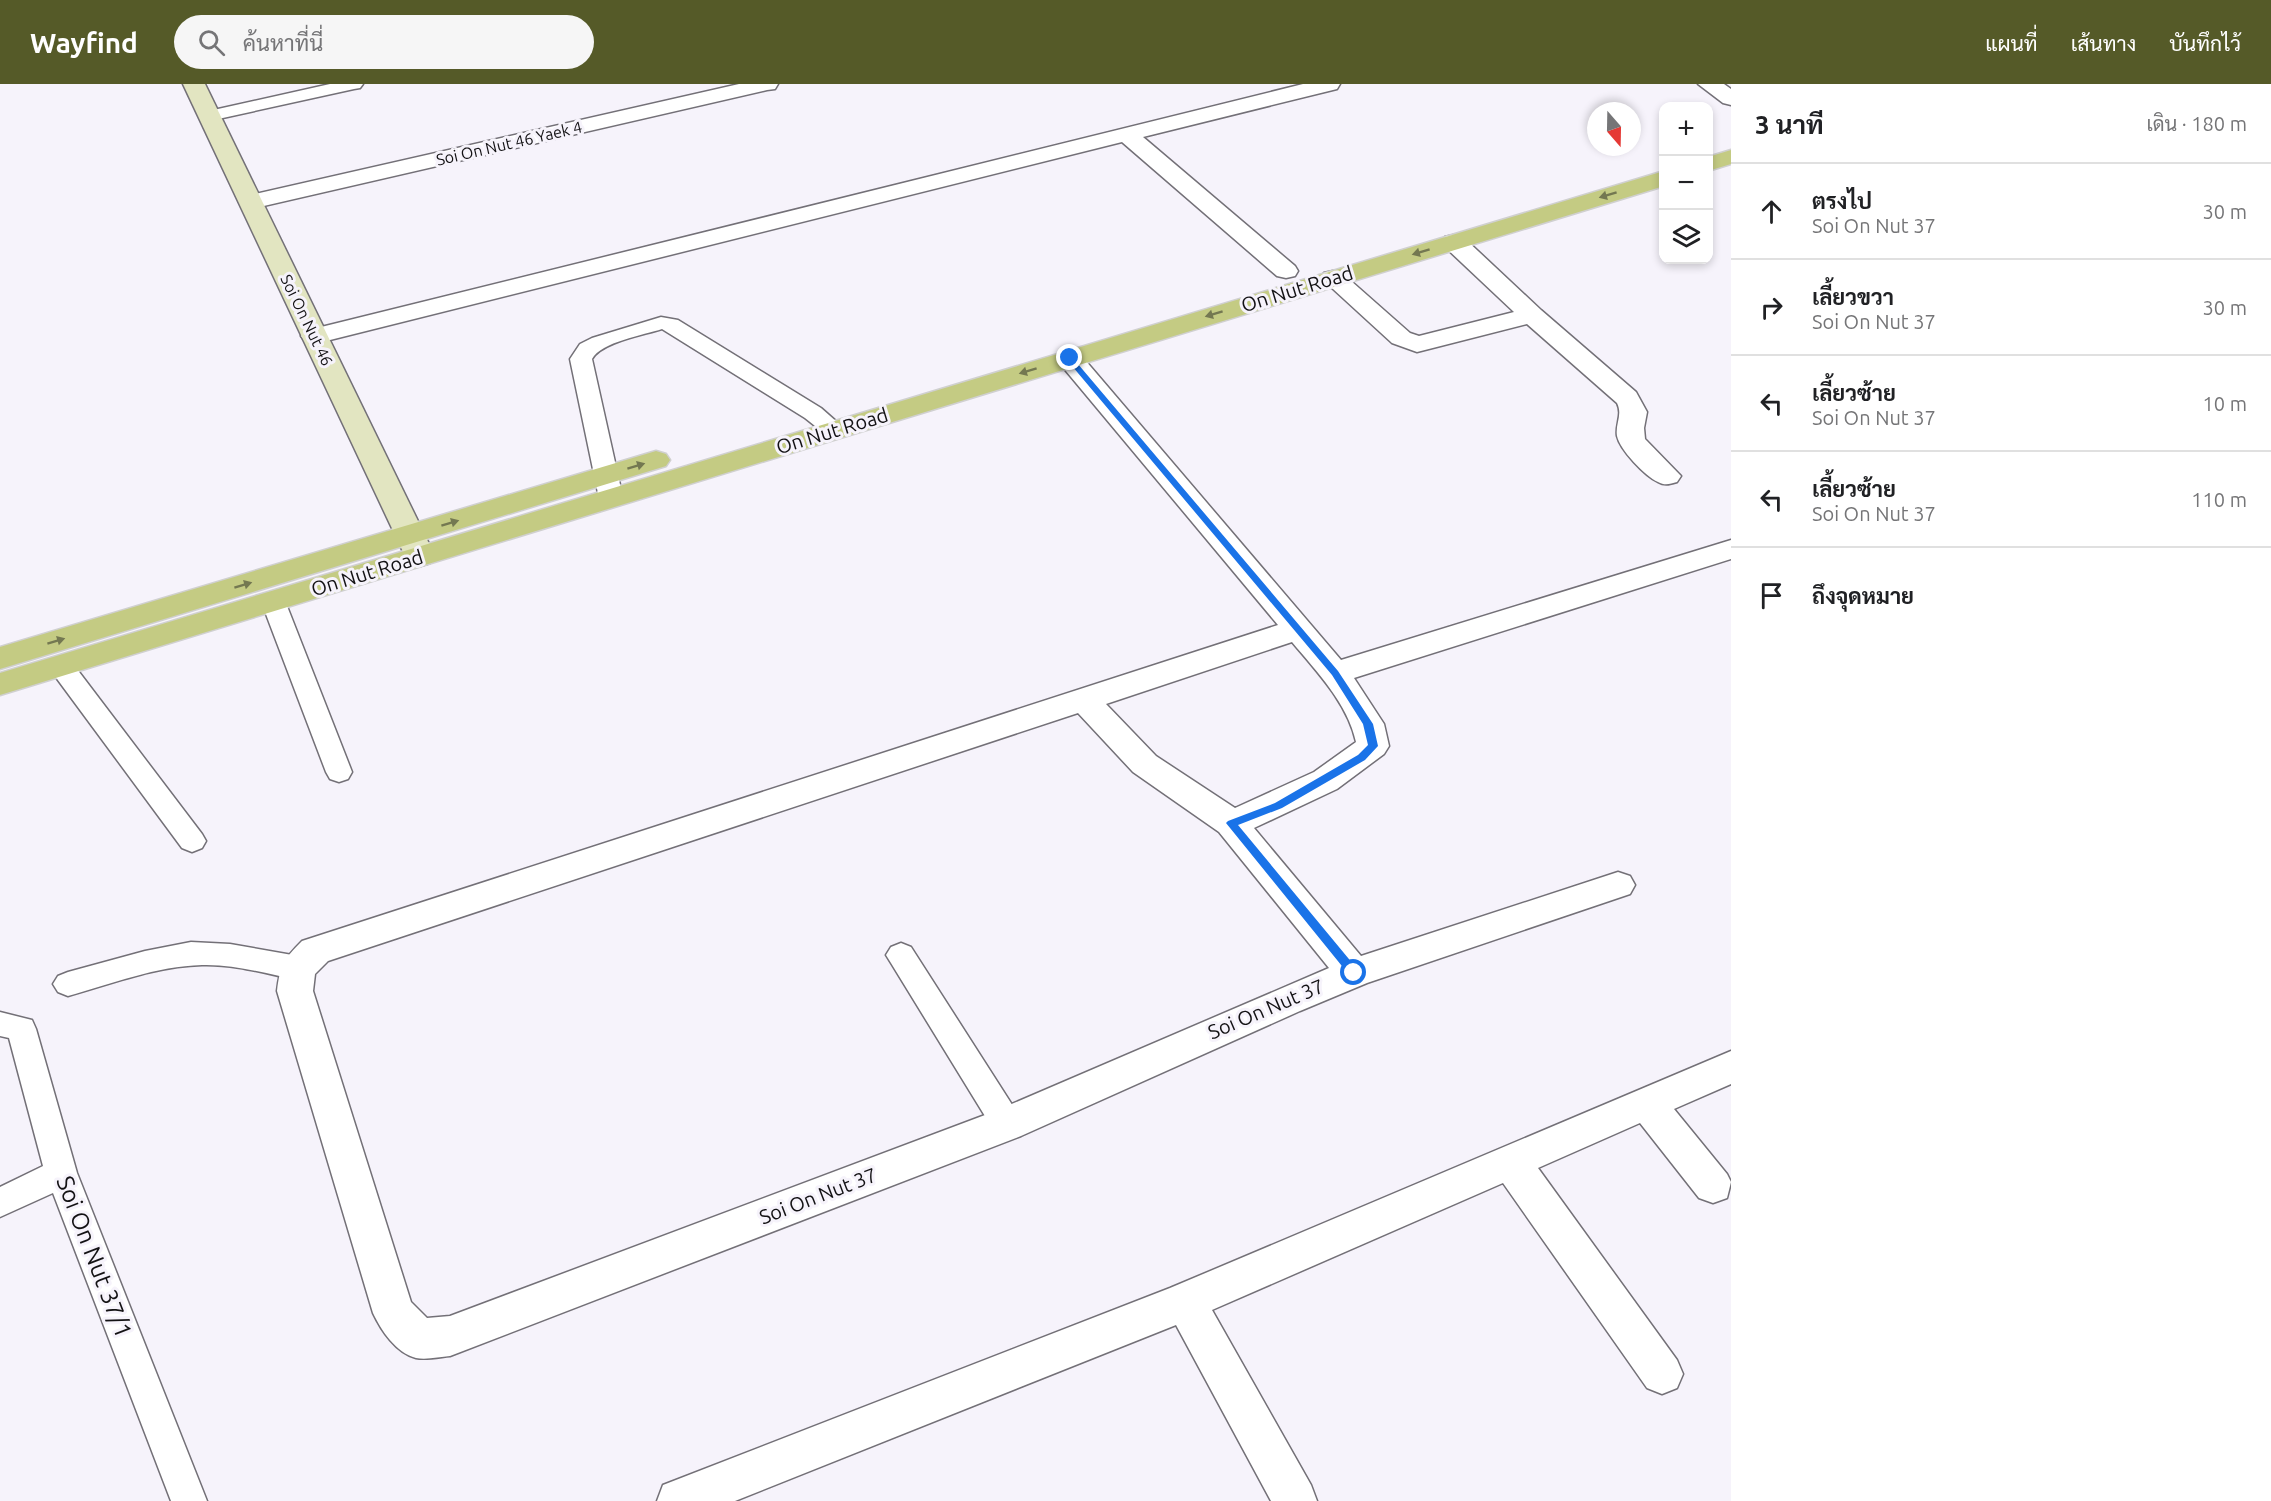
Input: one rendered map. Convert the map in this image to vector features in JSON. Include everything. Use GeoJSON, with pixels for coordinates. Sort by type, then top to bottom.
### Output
{"type":"FeatureCollection","features":[{"type":"Feature","properties":{"kind":"main road"},"geometry":{"type":"LineString","coordinates":[[1713,142],[1731,137]]}},
{"type":"Feature","properties":{"kind":"main road"},"geometry":{"type":"LineString","coordinates":[[1713,162],[1731,157]]}},
{"type":"Feature","properties":{"kind":"main road","name":"On Nut Road"},"geometry":{"type":"LineString","coordinates":[[609,487],[813,413],[1659,159]]}},
{"type":"Feature","properties":{"kind":"main road","name":"On Nut Road"},"geometry":{"type":"LineString","coordinates":[[0,658],[415,545],[609,487],[835,430],[1659,180]]}},
{"type":"Feature","properties":{"kind":"main road","name":"On Nut Road"},"geometry":{"type":"LineString","coordinates":[[0,684],[273,601],[415,545]]}},
{"type":"Feature","properties":{"kind":"street","name":"Soi On Nut 46"},"geometry":{"type":"LineString","coordinates":[[194,84],[415,545]]}},
{"type":"Feature","properties":{"kind":"street","name":"Soi On Nut 46 Yaek 4"},"geometry":{"type":"LineString","coordinates":[[250,202],[767,84]]}},
{"type":"Feature","properties":{"kind":"street"},"geometry":{"type":"LineString","coordinates":[[314,336],[1128,136],[1329,84]]}},
{"type":"Feature","properties":{"kind":"street"},"geometry":{"type":"LineString","coordinates":[[1709,84],[1731,98]]}},
{"type":"Feature","properties":{"kind":"street"},"geometry":{"type":"LineString","coordinates":[[1128,136],[1286,271]]}},
{"type":"Feature","properties":{"kind":"street"},"geometry":{"type":"LineString","coordinates":[[1454,242],[1532,315],[1627,398],[1633,405],[1635,414],[1630,433],[1634,443],[1667,476]]}},
{"type":"Feature","properties":{"kind":"street"},"geometry":{"type":"LineString","coordinates":[[1333,278],[1401,338],[1417,344],[1532,315]]}},
{"type":"Feature","properties":{"kind":"street"},"geometry":{"type":"LineString","coordinates":[[1070,358],[1335,673],[1368,724],[1373,746],[1361,758],[1278,806],[1231,823]]}},
{"type":"Feature","properties":{"kind":"street"},"geometry":{"type":"LineString","coordinates":[[1335,673],[1731,549]]}},
{"type":"Feature","properties":{"kind":"street"},"geometry":{"type":"LineString","coordinates":[[298,968],[315,951],[1297,630]]}},
{"type":"Feature","properties":{"kind":"street","name":"Soi On Nut 37"},"geometry":{"type":"LineString","coordinates":[[298,968],[296,991],[394,1313],[418,1339],[450,1336],[1007,1124],[1287,1000],[1354,973],[1231,823],[1202,801],[1176,787],[1134,755],[1084,700]]}},
{"type":"Feature","properties":{"kind":"street"},"geometry":{"type":"LineString","coordinates":[[1354,973],[1618,885]]}},
{"type":"Feature","properties":{"kind":"street"},"geometry":{"type":"LineString","coordinates":[[679,1501],[1185,1302],[1731,1067]]}},
{"type":"Feature","properties":{"kind":"street"},"geometry":{"type":"LineString","coordinates":[[1647,1103],[1713,1186]]}},
{"type":"Feature","properties":{"kind":"street"},"geometry":{"type":"LineString","coordinates":[[1511,1162],[1662,1374]]}},
{"type":"Feature","properties":{"kind":"street"},"geometry":{"type":"LineString","coordinates":[[1185,1302],[1295,1501]]}},
{"type":"Feature","properties":{"kind":"lane"},"geometry":{"type":"LineString","coordinates":[[209,116],[354,84]]}},
{"type":"Feature","properties":{"kind":"lane"},"geometry":{"type":"LineString","coordinates":[[609,487],[581,359],[587,348],[661,324],[671,324],[813,413],[835,430]]}},
{"type":"Feature","properties":{"kind":"lane"},"geometry":{"type":"LineString","coordinates":[[273,601],[339,772]]}},
{"type":"Feature","properties":{"kind":"lane"},"geometry":{"type":"LineString","coordinates":[[61,666],[192,841]]}},
{"type":"Feature","properties":{"kind":"lane"},"geometry":{"type":"LineString","coordinates":[[68,984],[156,960],[193,954],[216,955],[298,968]]}},
{"type":"Feature","properties":{"kind":"lane"},"geometry":{"type":"LineString","coordinates":[[901,955],[1007,1124]]}},
{"type":"Feature","properties":{"kind":"lane","name":"Soi On Nut 37/1"},"geometry":{"type":"LineString","coordinates":[[0,1024],[21,1029],[61,1173],[189,1501]]}},
{"type":"Feature","properties":{"kind":"lane"},"geometry":{"type":"LineString","coordinates":[[0,1203],[61,1173]]}},
{"type":"Feature","properties":{"kind":"route"},"geometry":{"type":"LineString","coordinates":[[1070,358],[1335,673],[1368,724],[1373,746],[1361,758],[1278,806],[1231,823],[1354,973]]}}]}
